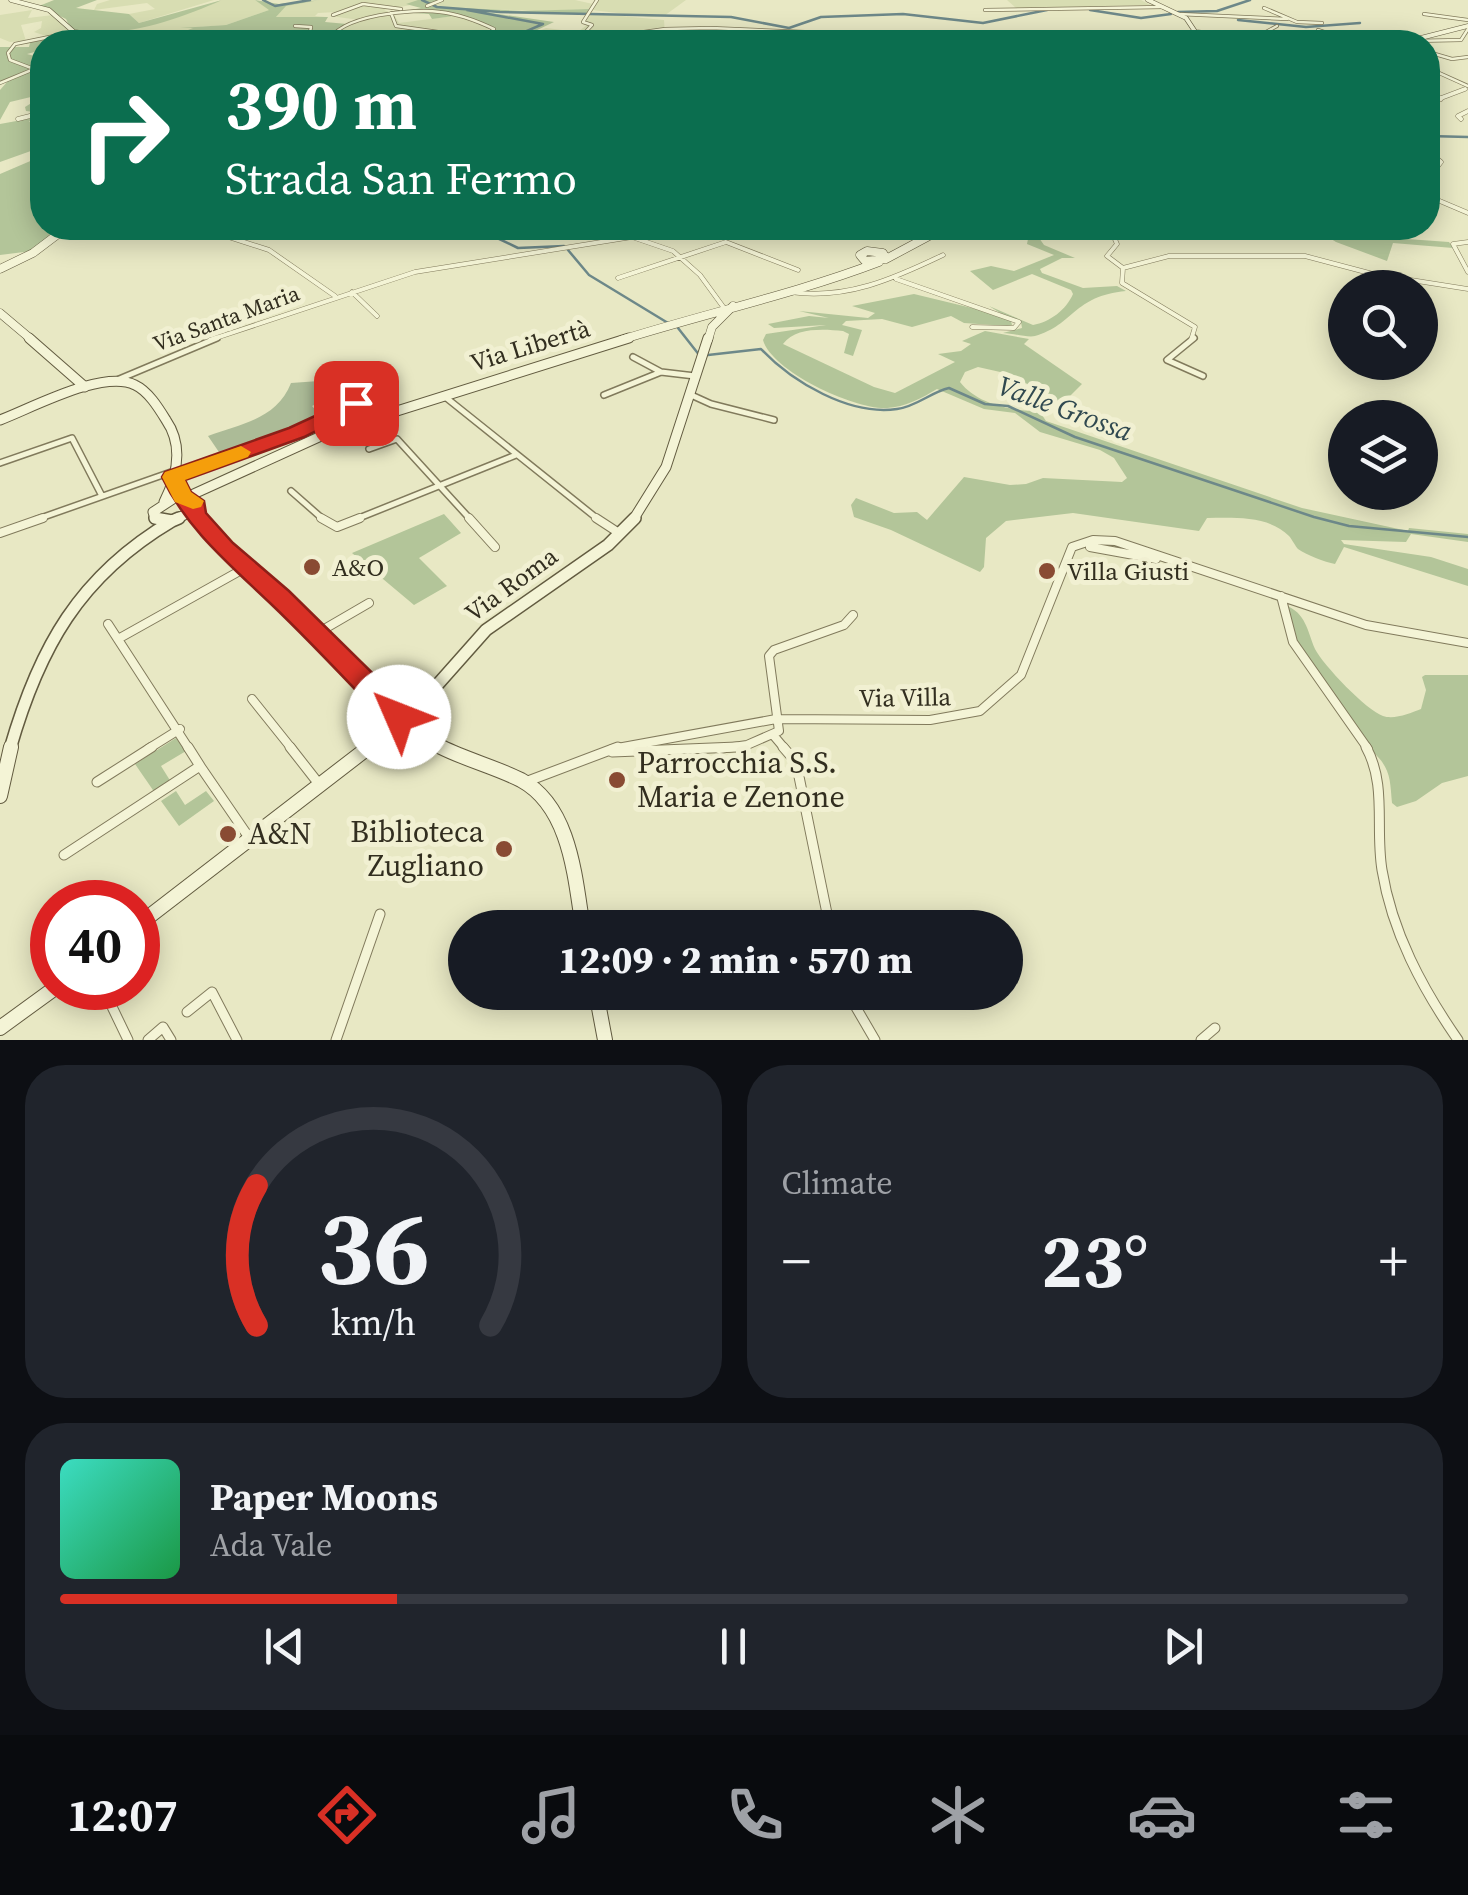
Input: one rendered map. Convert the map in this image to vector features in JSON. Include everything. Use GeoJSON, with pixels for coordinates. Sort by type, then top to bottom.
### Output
{"type":"FeatureCollection","features":[{"type":"Feature","properties":{"kind":"street"},"geometry":{"type":"LineString","coordinates":[[17,0],[49,10],[72,30]]}},
{"type":"Feature","properties":{"kind":"street"},"geometry":{"type":"LineString","coordinates":[[337,30],[442,0]]}},
{"type":"Feature","properties":{"kind":"street"},"geometry":{"type":"LineString","coordinates":[[584,30],[592,25],[584,22],[597,0]]}},
{"type":"Feature","properties":{"kind":"street"},"geometry":{"type":"LineString","coordinates":[[1148,0],[1176,12],[1244,20],[1287,18],[1322,24]]}},
{"type":"Feature","properties":{"kind":"street"},"geometry":{"type":"LineString","coordinates":[[333,15],[363,4],[407,11]]}},
{"type":"Feature","properties":{"kind":"street"},"geometry":{"type":"LineString","coordinates":[[985,10],[1162,6]]}},
{"type":"Feature","properties":{"kind":"street"},"geometry":{"type":"LineString","coordinates":[[421,8],[451,11],[493,30]]}},
{"type":"Feature","properties":{"kind":"street"},"geometry":{"type":"LineString","coordinates":[[1264,8],[1287,18]]}},
{"type":"Feature","properties":{"kind":"street"},"geometry":{"type":"LineString","coordinates":[[1176,12],[1193,30]]}},
{"type":"Feature","properties":{"kind":"street"},"geometry":{"type":"LineString","coordinates":[[391,13],[395,26],[424,30]]}},
{"type":"Feature","properties":{"kind":"street"},"geometry":{"type":"LineString","coordinates":[[1424,14],[1468,26]]}},
{"type":"Feature","properties":{"kind":"street"},"geometry":{"type":"LineString","coordinates":[[294,26],[311,30]]}},
{"type":"Feature","properties":{"kind":"street"},"geometry":{"type":"LineString","coordinates":[[1271,30],[1277,26]]}},
{"type":"Feature","properties":{"kind":"street"},"geometry":{"type":"LineString","coordinates":[[1440,33],[1468,26]]}},
{"type":"Feature","properties":{"kind":"street"},"geometry":{"type":"LineString","coordinates":[[1440,40],[1462,40],[1468,26]]}},
{"type":"Feature","properties":{"kind":"street"},"geometry":{"type":"LineString","coordinates":[[658,30],[785,30]]}},
{"type":"Feature","properties":{"kind":"street"},"geometry":{"type":"LineString","coordinates":[[30,41],[14,44],[8,52],[10,60],[30,67]]}},
{"type":"Feature","properties":{"kind":"street"},"geometry":{"type":"LineString","coordinates":[[1440,55],[1452,59],[1468,56]]}},
{"type":"Feature","properties":{"kind":"street"},"geometry":{"type":"LineString","coordinates":[[0,83],[30,74]]}},
{"type":"Feature","properties":{"kind":"street"},"geometry":{"type":"LineString","coordinates":[[1440,74],[1467,87]]}},
{"type":"Feature","properties":{"kind":"street"},"geometry":{"type":"LineString","coordinates":[[1442,99],[1467,87]]}},
{"type":"Feature","properties":{"kind":"street"},"geometry":{"type":"LineString","coordinates":[[1461,119],[1458,116],[1468,111]]}},
{"type":"Feature","properties":{"kind":"street"},"geometry":{"type":"LineString","coordinates":[[18,119],[30,116]]}},
{"type":"Feature","properties":{"kind":"street"},"geometry":{"type":"LineString","coordinates":[[1440,201],[1468,213]]}},
{"type":"Feature","properties":{"kind":"street"},"geometry":{"type":"LineString","coordinates":[[0,269],[33,254],[51,240]]}},
{"type":"Feature","properties":{"kind":"street"},"geometry":{"type":"LineString","coordinates":[[241,240],[270,250],[336,296]]}},
{"type":"Feature","properties":{"kind":"street","name":"Via Santa Maria"},"geometry":{"type":"LineString","coordinates":[[116,381],[199,344],[428,269],[617,240]]}},
{"type":"Feature","properties":{"kind":"street"},"geometry":{"type":"LineString","coordinates":[[639,240],[682,257],[729,307]]}},
{"type":"Feature","properties":{"kind":"street"},"geometry":{"type":"LineString","coordinates":[[854,271],[864,252],[918,240]]}},
{"type":"Feature","properties":{"kind":"street"},"geometry":{"type":"LineString","coordinates":[[709,321],[729,307],[854,271],[920,240]]}},
{"type":"Feature","properties":{"kind":"street"},"geometry":{"type":"LineString","coordinates":[[1115,240],[1117,244],[1107,256],[1123,268]]}},
{"type":"Feature","properties":{"kind":"street"},"geometry":{"type":"LineString","coordinates":[[1468,242],[1453,244],[1468,272]]}},
{"type":"Feature","properties":{"kind":"street"},"geometry":{"type":"LineString","coordinates":[[618,278],[730,243],[798,270]]}},
{"type":"Feature","properties":{"kind":"street"},"geometry":{"type":"LineString","coordinates":[[876,251],[882,260]]}},
{"type":"Feature","properties":{"kind":"street"},"geometry":{"type":"LineString","coordinates":[[789,292],[832,294],[896,279],[944,256]]}},
{"type":"Feature","properties":{"kind":"street"},"geometry":{"type":"LineString","coordinates":[[1123,268],[1169,256],[1301,256],[1373,274],[1468,289]]}},
{"type":"Feature","properties":{"kind":"street"},"geometry":{"type":"LineString","coordinates":[[860,258],[882,260]]}},
{"type":"Feature","properties":{"kind":"street"},"geometry":{"type":"LineString","coordinates":[[1123,268],[1122,283],[1195,327],[1196,338],[1167,360],[1203,376]]}},
{"type":"Feature","properties":{"kind":"street"},"geometry":{"type":"LineString","coordinates":[[896,279],[915,291],[974,304],[1019,322],[1014,328],[999,330],[972,326]]}},
{"type":"Feature","properties":{"kind":"street"},"geometry":{"type":"LineString","coordinates":[[351,292],[378,316]]}},
{"type":"Feature","properties":{"kind":"street","name":"Via Roma"},"geometry":{"type":"LineString","coordinates":[[160,908],[403,720],[486,630],[620,533],[655,491],[696,376],[709,321],[729,307]]}},
{"type":"Feature","properties":{"kind":"street"},"geometry":{"type":"LineString","coordinates":[[0,312],[85,387]]}},
{"type":"Feature","properties":{"kind":"street","name":"Via Libertà"},"geometry":{"type":"LineString","coordinates":[[189,502],[226,480],[330,432],[690,319],[709,321]]}},
{"type":"Feature","properties":{"kind":"street"},"geometry":{"type":"LineString","coordinates":[[633,356],[661,372],[696,376]]}},
{"type":"Feature","properties":{"kind":"street"},"geometry":{"type":"LineString","coordinates":[[604,394],[661,372]]}},
{"type":"Feature","properties":{"kind":"street"},"geometry":{"type":"LineString","coordinates":[[0,420],[85,387],[116,381],[132,383],[145,392],[174,431],[178,449],[164,502],[156,508],[143,537]]}},
{"type":"Feature","properties":{"kind":"street"},"geometry":{"type":"LineString","coordinates":[[689,394],[711,404],[774,420]]}},
{"type":"Feature","properties":{"kind":"street"},"geometry":{"type":"LineString","coordinates":[[0,533],[296,432],[370,396]]}},
{"type":"Feature","properties":{"kind":"street"},"geometry":{"type":"LineString","coordinates":[[444,396],[607,527],[620,533]]}},
{"type":"Feature","properties":{"kind":"street"},"geometry":{"type":"LineString","coordinates":[[4,460],[72,438],[102,496]]}},
{"type":"Feature","properties":{"kind":"street"},"geometry":{"type":"LineString","coordinates":[[369,449],[397,439],[495,547]]}},
{"type":"Feature","properties":{"kind":"street"},"geometry":{"type":"LineString","coordinates":[[291,491],[330,526],[337,526],[516,455]]}},
{"type":"Feature","properties":{"kind":"street"},"geometry":{"type":"LineString","coordinates":[[173,477],[201,523],[403,720],[436,744],[500,774],[528,781],[542,794],[564,836],[580,910]]}},
{"type":"Feature","properties":{"kind":"street"},"geometry":{"type":"LineString","coordinates":[[164,502],[189,502]]}},
{"type":"Feature","properties":{"kind":"street"},"geometry":{"type":"LineString","coordinates":[[0,796],[30,678],[60,626],[98,578],[143,537],[175,520],[189,502]]}},
{"type":"Feature","properties":{"kind":"street"},"geometry":{"type":"LineString","coordinates":[[154,518],[201,523]]}},
{"type":"Feature","properties":{"kind":"street","name":"Via Villa"},"geometry":{"type":"LineString","coordinates":[[776,719],[930,720],[980,711],[1022,675],[1074,544],[1115,541],[1366,625],[1468,643]]}},
{"type":"Feature","properties":{"kind":"street"},"geometry":{"type":"LineString","coordinates":[[1090,547],[1167,560]]}},
{"type":"Feature","properties":{"kind":"street"},"geometry":{"type":"LineString","coordinates":[[118,639],[245,568]]}},
{"type":"Feature","properties":{"kind":"street"},"geometry":{"type":"LineString","coordinates":[[1281,596],[1289,633],[1372,758],[1380,780],[1378,844],[1401,937],[1412,968],[1458,1040]]}},
{"type":"Feature","properties":{"kind":"street"},"geometry":{"type":"LineString","coordinates":[[314,635],[369,603]]}},
{"type":"Feature","properties":{"kind":"street"},"geometry":{"type":"LineString","coordinates":[[606,751],[733,747],[774,736],[779,731],[769,656],[774,650],[844,625],[853,616]]}},
{"type":"Feature","properties":{"kind":"street"},"geometry":{"type":"LineString","coordinates":[[108,624],[251,840]]}},
{"type":"Feature","properties":{"kind":"street"},"geometry":{"type":"LineString","coordinates":[[252,699],[320,786]]}},
{"type":"Feature","properties":{"kind":"street"},"geometry":{"type":"LineString","coordinates":[[528,781],[646,740],[776,719]]}},
{"type":"Feature","properties":{"kind":"street"},"geometry":{"type":"LineString","coordinates":[[98,782],[180,730]]}},
{"type":"Feature","properties":{"kind":"street"},"geometry":{"type":"LineString","coordinates":[[774,736],[796,762],[826,910]]}},
{"type":"Feature","properties":{"kind":"street"},"geometry":{"type":"LineString","coordinates":[[0,744],[13,737]]}},
{"type":"Feature","properties":{"kind":"street"},"geometry":{"type":"LineString","coordinates":[[64,854],[200,766]]}},
{"type":"Feature","properties":{"kind":"street"},"geometry":{"type":"LineString","coordinates":[[336,1040],[380,914]]}},
{"type":"Feature","properties":{"kind":"street"},"geometry":{"type":"LineString","coordinates":[[187,1012],[212,992],[237,1040]]}},
{"type":"Feature","properties":{"kind":"street"},"geometry":{"type":"LineString","coordinates":[[0,1028],[30,1006]]}},
{"type":"Feature","properties":{"kind":"street"},"geometry":{"type":"LineString","coordinates":[[114,1010],[128,1040]]}},
{"type":"Feature","properties":{"kind":"street"},"geometry":{"type":"LineString","coordinates":[[599,1010],[605,1040]]}},
{"type":"Feature","properties":{"kind":"street"},"geometry":{"type":"LineString","coordinates":[[858,1010],[875,1040]]}},
{"type":"Feature","properties":{"kind":"street"},"geometry":{"type":"LineString","coordinates":[[148,1040],[163,1028],[171,1040]]}},
{"type":"Feature","properties":{"kind":"street"},"geometry":{"type":"LineString","coordinates":[[1200,1040],[1215,1028]]}},
{"type":"Feature","properties":{"kind":"green space"},"geometry":{"type":"Polygon","coordinates":[[[54,0],[97,0],[76,8],[129,14],[139,23],[222,0],[168,21],[129,30],[71,29],[66,19],[39,6],[54,0]]]}},
{"type":"Feature","properties":{"kind":"green space"},"geometry":{"type":"Polygon","coordinates":[[[110,0],[214,0],[139,23],[129,14],[155,9],[147,3],[94,10],[97,4],[110,0]]]}},
{"type":"Feature","properties":{"kind":"green space"},"geometry":{"type":"Polygon","coordinates":[[[222,0],[255,0],[272,9],[226,25],[196,27],[198,30],[108,30],[144,25],[222,0]]]}},
{"type":"Feature","properties":{"kind":"green space"},"geometry":{"type":"Polygon","coordinates":[[[255,0],[279,4],[320,0],[286,6],[276,17],[328,17],[325,22],[347,24],[338,30],[180,28],[226,25],[269,10],[255,0]]]}},
{"type":"Feature","properties":{"kind":"green space"},"geometry":{"type":"Polygon","coordinates":[[[320,0],[418,0],[416,4],[384,10],[393,13],[399,23],[461,15],[491,29],[339,30],[360,20],[330,16],[336,12],[315,16],[326,17],[320,18],[276,17],[285,6],[320,0]]]}},
{"type":"Feature","properties":{"kind":"green space"},"geometry":{"type":"Polygon","coordinates":[[[439,0],[428,6],[522,11],[589,9],[587,14],[478,11],[554,22],[537,30],[492,30],[461,15],[432,19],[429,14],[399,12],[421,8],[406,4],[439,0]]]}},
{"type":"Feature","properties":{"kind":"green space"},"geometry":{"type":"Polygon","coordinates":[[[442,0],[575,0],[593,4],[589,9],[534,11],[427,6],[442,0]]]}},
{"type":"Feature","properties":{"kind":"green space"},"geometry":{"type":"Polygon","coordinates":[[[598,0],[686,0],[664,16],[651,17],[592,10],[598,0]]]}},
{"type":"Feature","properties":{"kind":"green space"},"geometry":{"type":"Polygon","coordinates":[[[1007,0],[1141,0],[1150,5],[1016,8],[1007,0]]]}},
{"type":"Feature","properties":{"kind":"green space"},"geometry":{"type":"Polygon","coordinates":[[[32,10],[28,18],[53,15],[72,30],[38,30],[42,21],[21,25],[26,41],[10,42],[0,38],[0,15],[32,10]]]}},
{"type":"Feature","properties":{"kind":"green space"},"geometry":{"type":"Polygon","coordinates":[[[590,13],[664,20],[665,30],[580,30],[588,24],[584,21],[590,13]]]}},
{"type":"Feature","properties":{"kind":"green space"},"geometry":{"type":"Polygon","coordinates":[[[30,43],[30,97],[10,102],[0,120],[0,90],[7,82],[0,82],[0,47],[29,47],[30,43]]]}},
{"type":"Feature","properties":{"kind":"green space"},"geometry":{"type":"Polygon","coordinates":[[[30,119],[30,151],[0,162],[0,124],[30,119]]]}},
{"type":"Feature","properties":{"kind":"green space"},"geometry":{"type":"Polygon","coordinates":[[[30,161],[30,240],[46,240],[32,251],[0,255],[0,174],[30,161]]]}},
{"type":"Feature","properties":{"kind":"green space"},"geometry":{"type":"Polygon","coordinates":[[[1028,240],[1040,240],[1075,258],[1062,258],[1040,269],[1042,273],[1083,288],[1117,286],[1126,291],[1095,299],[1035,336],[1003,333],[1022,328],[1021,322],[1010,317],[1012,325],[1007,326],[964,323],[951,316],[912,327],[882,319],[846,321],[842,325],[862,330],[853,356],[844,353],[849,334],[843,331],[802,332],[783,344],[895,393],[955,362],[938,354],[961,351],[971,344],[962,341],[985,331],[1029,339],[1024,344],[1082,384],[1058,408],[1042,415],[1046,421],[1302,508],[1408,531],[1409,528],[1468,534],[1468,542],[1411,534],[1406,542],[1341,540],[1344,544],[1431,557],[1468,569],[1468,586],[1344,547],[1335,564],[1326,562],[1298,549],[1281,529],[1250,519],[1207,518],[1199,531],[1073,513],[1006,521],[986,538],[984,567],[980,572],[854,517],[851,505],[856,498],[894,513],[917,512],[927,520],[964,477],[1010,485],[1043,478],[1122,482],[1127,478],[1114,458],[1100,450],[1040,432],[1015,413],[984,409],[937,389],[907,404],[887,408],[837,396],[782,364],[763,340],[766,334],[826,325],[774,328],[768,324],[809,316],[829,318],[799,311],[868,318],[875,313],[852,306],[914,294],[1005,316],[989,306],[1033,325],[1045,321],[1066,305],[1073,294],[1071,290],[1032,274],[993,290],[970,271],[991,266],[1014,271],[1054,255],[1027,244],[1028,240]],[[978,367],[965,372],[960,382],[984,400],[1013,409],[1033,411],[1009,387],[1049,396],[1009,374],[978,367]]]}},
{"type":"Feature","properties":{"kind":"green space"},"geometry":{"type":"Polygon","coordinates":[[[1333,240],[1421,240],[1449,242],[1453,248],[1393,243],[1387,261],[1333,240]]]}},
{"type":"Feature","properties":{"kind":"green space"},"geometry":{"type":"Polygon","coordinates":[[[319,381],[314,396],[320,402],[312,406],[323,418],[223,458],[208,436],[267,412],[277,405],[291,383],[319,381]]]}},
{"type":"Feature","properties":{"kind":"green space"},"geometry":{"type":"Polygon","coordinates":[[[444,514],[461,533],[419,558],[447,586],[414,605],[352,553],[444,514]]]}},
{"type":"Feature","properties":{"kind":"green space"},"geometry":{"type":"Polygon","coordinates":[[[1285,605],[1302,617],[1315,649],[1336,676],[1383,716],[1397,717],[1421,709],[1425,675],[1468,675],[1468,776],[1442,783],[1416,801],[1397,807],[1392,803],[1386,769],[1297,642],[1285,605]]]}},
{"type":"Feature","properties":{"kind":"green space"},"geometry":{"type":"Polygon","coordinates":[[[176,738],[186,751],[161,766],[171,782],[155,793],[135,764],[176,738]]]}},
{"type":"Feature","properties":{"kind":"green space"},"geometry":{"type":"Polygon","coordinates":[[[176,791],[185,805],[206,791],[214,801],[179,826],[161,801],[176,791]]]}},
{"type":"Feature","properties":{"kind":"waterway"},"geometry":{"type":"LineString","coordinates":[[263,0],[275,6],[310,0]]}},
{"type":"Feature","properties":{"kind":"waterway"},"geometry":{"type":"LineString","coordinates":[[422,0],[437,7],[500,12],[731,17],[789,28],[821,17],[903,14],[983,23],[1047,10]]}},
{"type":"Feature","properties":{"kind":"waterway"},"geometry":{"type":"LineString","coordinates":[[1178,12],[1217,11],[1250,0]]}},
{"type":"Feature","properties":{"kind":"waterway"},"geometry":{"type":"LineString","coordinates":[[467,10],[543,24],[529,30]]}},
{"type":"Feature","properties":{"kind":"waterway"},"geometry":{"type":"LineString","coordinates":[[1090,10],[1141,18],[1171,14]]}},
{"type":"Feature","properties":{"kind":"waterway"},"geometry":{"type":"LineString","coordinates":[[1238,20],[1306,27],[1360,23]]}},
{"type":"Feature","properties":{"kind":"waterway"},"geometry":{"type":"LineString","coordinates":[[1440,136],[1468,137]]}},
{"type":"Feature","properties":{"kind":"waterway","name":"Valle Grossa"},"geometry":{"type":"LineString","coordinates":[[501,240],[518,248],[564,246]]}},
{"type":"Feature","properties":{"kind":"waterway"},"geometry":{"type":"LineString","coordinates":[[568,250],[589,275],[668,323]]}},
{"type":"Feature","properties":{"kind":"waterway","name":"Valle Grossa"},"geometry":{"type":"LineString","coordinates":[[678,328],[700,356]]}},
{"type":"Feature","properties":{"kind":"waterway","name":"Valle Grossa"},"geometry":{"type":"LineString","coordinates":[[708,355],[761,349],[823,394],[879,410],[904,408],[949,388],[985,404],[1008,406],[1075,437],[1314,517],[1349,526],[1468,537]]}},
{"type":"Feature","properties":{"kind":"slow traffic"},"geometry":{"type":"LineString","coordinates":[[193,501],[182,497],[173,477],[241,452]]}},
{"type":"Feature","properties":{"kind":"place","name":"A&O"},"geometry":{"type":"Point","coordinates":[312,567]}},
{"type":"Feature","properties":{"kind":"place","name":"Villa Giusti"},"geometry":{"type":"Point","coordinates":[1047,571]}},
{"type":"Feature","properties":{"kind":"place","name":"Parrocchia S.S. Maria e Zenone"},"geometry":{"type":"Point","coordinates":[617,780]}},
{"type":"Feature","properties":{"kind":"place","name":"A&N"},"geometry":{"type":"Point","coordinates":[228,834]}},
{"type":"Feature","properties":{"kind":"place","name":"Biblioteca Zugliano"},"geometry":{"type":"Point","coordinates":[504,849]}},
{"type":"Feature","properties":{"kind":"route"},"geometry":{"type":"LineString","coordinates":[[356,403],[296,432],[173,477],[182,497],[193,501],[192,510],[198,519],[225,548],[280,597],[399,717]]}}]}
